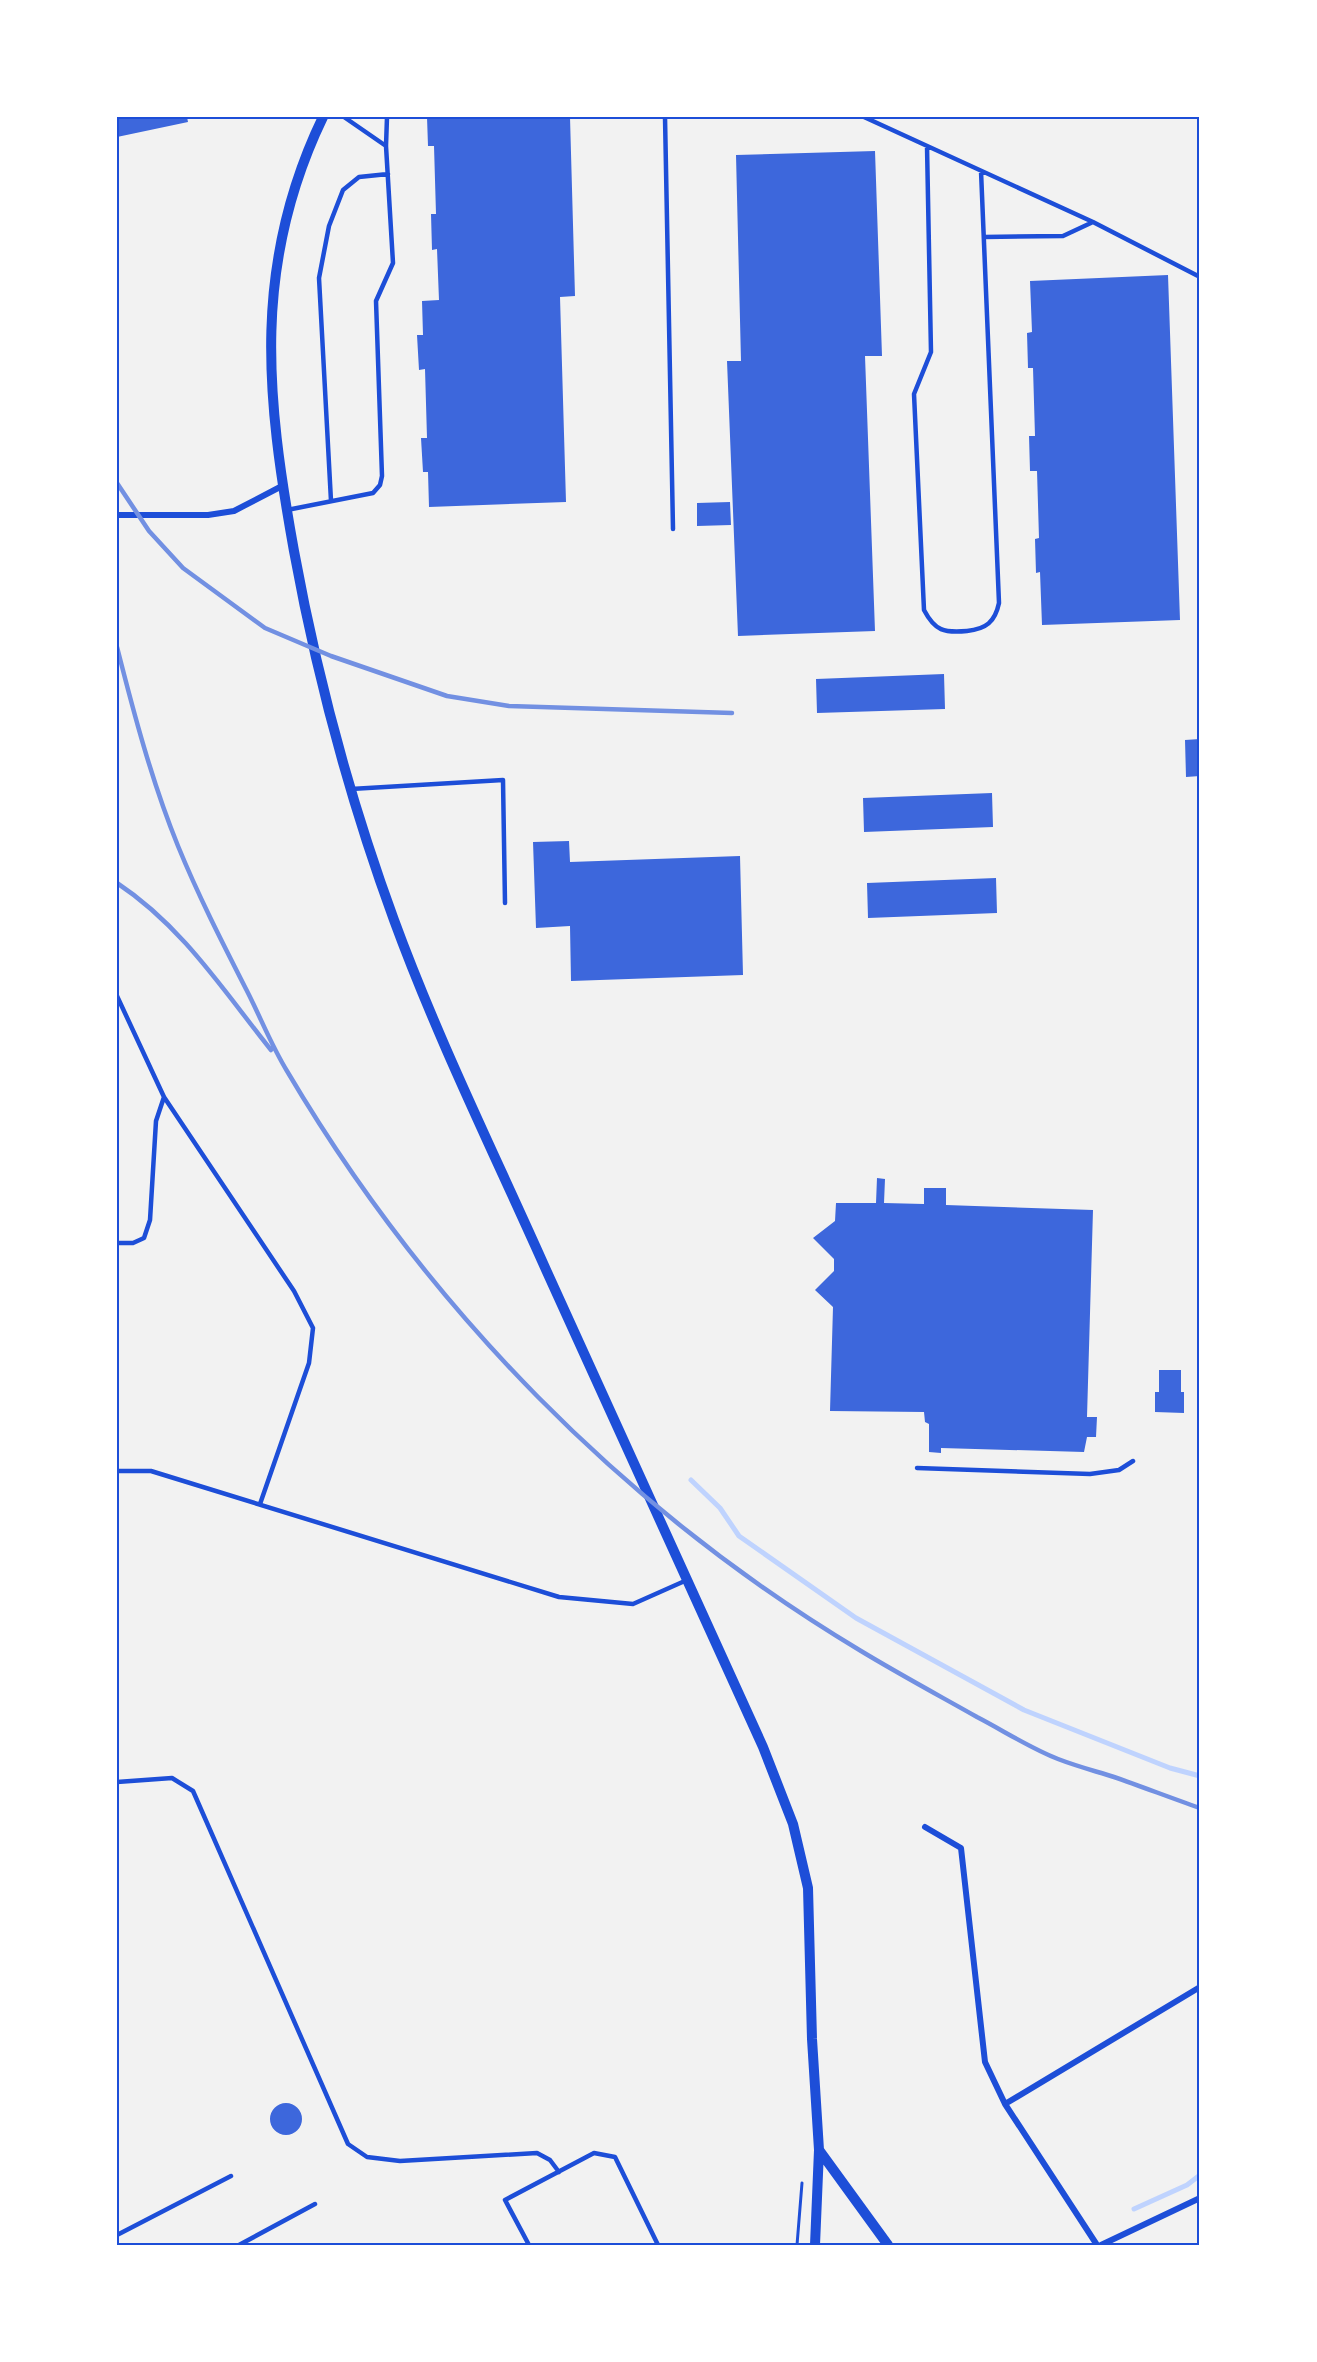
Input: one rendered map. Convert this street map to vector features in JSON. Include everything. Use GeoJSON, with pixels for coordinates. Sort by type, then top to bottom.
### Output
{"type":"FeatureCollection","features":[{"type":"Feature","properties":{"kind":"street"},"geometry":{"type":"LineString","coordinates":[[323,117],[300,172],[287,212],[275,270],[270,333],[271,373],[282,486],[312,639],[338,748],[395,922],[450,1055],[763,1747],[783,1795],[798,1842],[808,1888],[812,2039],[819,2150],[815,2245]]}},
{"type":"Feature","properties":{"kind":"street"},"geometry":{"type":"LineString","coordinates":[[117,515],[208,515],[234,510],[282,486]]}},
{"type":"Feature","properties":{"kind":"street"},"geometry":{"type":"LineString","coordinates":[[925,1827],[961,1848],[985,2062],[1005,2104],[1099,2245],[1200,2198]]}},
{"type":"Feature","properties":{"kind":"street"},"geometry":{"type":"LineString","coordinates":[[1005,2104],[1200,1987]]}},
{"type":"Feature","properties":{"kind":"street"},"geometry":{"type":"LineString","coordinates":[[819,2150],[888,2245]]}},
{"type":"Feature","properties":{"kind":"lane"},"geometry":{"type":"LineString","coordinates":[[344,117],[386,146]]}},
{"type":"Feature","properties":{"kind":"lane"},"geometry":{"type":"LineString","coordinates":[[287,510],[373,493],[380,485],[382,476],[376,302],[393,263],[386,146],[387,117]]}},
{"type":"Feature","properties":{"kind":"lane"},"geometry":{"type":"LineString","coordinates":[[665,117],[673,528]]}},
{"type":"Feature","properties":{"kind":"lane"},"geometry":{"type":"LineString","coordinates":[[864,117],[1093,222],[1200,277]]}},
{"type":"Feature","properties":{"kind":"lane"},"geometry":{"type":"LineString","coordinates":[[927,146],[932,352],[914,394],[924,610],[929,620],[940,630],[949,633],[980,630],[990,624],[996,615],[999,603],[981,171]]}},
{"type":"Feature","properties":{"kind":"lane"},"geometry":{"type":"LineString","coordinates":[[331,501],[319,278],[329,226],[343,190],[360,177],[388,174]]}},
{"type":"Feature","properties":{"kind":"lane"},"geometry":{"type":"LineString","coordinates":[[984,237],[1063,236],[1093,222]]}},
{"type":"Feature","properties":{"kind":"lane"},"geometry":{"type":"LineString","coordinates":[[351,789],[503,780],[505,903]]}},
{"type":"Feature","properties":{"kind":"lane"},"geometry":{"type":"LineString","coordinates":[[117,996],[164,1097],[294,1291],[313,1328],[309,1362],[260,1504]]}},
{"type":"Feature","properties":{"kind":"lane"},"geometry":{"type":"LineString","coordinates":[[117,1243],[133,1243],[144,1238],[150,1220],[156,1121],[164,1097]]}},
{"type":"Feature","properties":{"kind":"lane"},"geometry":{"type":"LineString","coordinates":[[917,1468],[1090,1474],[1119,1470],[1134,1461]]}},
{"type":"Feature","properties":{"kind":"lane"},"geometry":{"type":"LineString","coordinates":[[117,1471],[151,1470],[559,1598],[633,1604],[687,1580]]}},
{"type":"Feature","properties":{"kind":"lane"},"geometry":{"type":"LineString","coordinates":[[117,1782],[172,1778],[193,1791],[348,2144],[367,2157],[400,2161],[537,2153],[550,2160],[559,2172]]}},
{"type":"Feature","properties":{"kind":"lane"},"geometry":{"type":"LineString","coordinates":[[529,2245],[505,2200],[594,2153],[615,2157],[658,2245]]}},
{"type":"Feature","properties":{"kind":"lane"},"geometry":{"type":"LineString","coordinates":[[117,2235],[231,2176]]}},
{"type":"Feature","properties":{"kind":"lane"},"geometry":{"type":"LineString","coordinates":[[239,2245],[315,2204]]}},
{"type":"Feature","properties":{"kind":"building"},"geometry":{"type":"Polygon","coordinates":[[[117,117],[187,117],[188,122],[117,137],[117,117]]]}},
{"type":"Feature","properties":{"kind":"building"},"geometry":{"type":"Polygon","coordinates":[[[427,117],[570,117],[575,296],[560,297],[566,502],[429,507],[428,472],[423,472],[421,438],[427,438],[425,369],[419,370],[417,335],[423,335],[422,301],[439,300],[437,249],[432,250],[431,214],[436,214],[434,146],[428,146],[427,117]]]}},
{"type":"Feature","properties":{"kind":"building"},"geometry":{"type":"Polygon","coordinates":[[[875,151],[882,356],[865,356],[875,631],[738,636],[727,361],[741,361],[736,155],[875,151]]]}},
{"type":"Feature","properties":{"kind":"building"},"geometry":{"type":"Polygon","coordinates":[[[1168,275],[1180,620],[1042,625],[1040,572],[1036,573],[1035,539],[1039,538],[1037,471],[1030,471],[1029,436],[1035,436],[1033,368],[1028,368],[1027,333],[1032,332],[1030,281],[1168,275]]]}},
{"type":"Feature","properties":{"kind":"building"},"geometry":{"type":"Polygon","coordinates":[[[730,502],[731,525],[697,526],[697,503],[730,502]]]}},
{"type":"Feature","properties":{"kind":"building"},"geometry":{"type":"Polygon","coordinates":[[[944,674],[945,709],[817,713],[816,679],[944,674]]]}},
{"type":"Feature","properties":{"kind":"building"},"geometry":{"type":"Polygon","coordinates":[[[1200,739],[1200,776],[1186,777],[1185,740],[1200,739]]]}},
{"type":"Feature","properties":{"kind":"building"},"geometry":{"type":"Polygon","coordinates":[[[992,793],[993,827],[864,832],[863,798],[992,793]]]}},
{"type":"Feature","properties":{"kind":"building"},"geometry":{"type":"Polygon","coordinates":[[[569,841],[570,862],[740,856],[743,975],[571,981],[570,926],[536,928],[533,842],[569,841]]]}},
{"type":"Feature","properties":{"kind":"building"},"geometry":{"type":"Polygon","coordinates":[[[996,878],[997,913],[868,918],[867,883],[996,878]]]}},
{"type":"Feature","properties":{"kind":"building"},"geometry":{"type":"Polygon","coordinates":[[[877,1178],[885,1179],[884,1203],[924,1204],[924,1188],[946,1188],[946,1205],[1093,1210],[1087,1417],[1097,1417],[1096,1437],[1087,1437],[1084,1452],[941,1448],[941,1453],[929,1452],[929,1424],[925,1422],[924,1412],[830,1411],[833,1307],[815,1290],[834,1271],[834,1259],[813,1238],[835,1221],[836,1203],[876,1203],[877,1178]]]}},
{"type":"Feature","properties":{"kind":"building"},"geometry":{"type":"Polygon","coordinates":[[[1159,1370],[1181,1370],[1184,1413],[1155,1412],[1155,1392],[1159,1392],[1159,1370]]]}},
{"type":"Feature","properties":{"kind":"building"},"geometry":{"type":"Polygon","coordinates":[[[286,2103],[298,2107],[302,2119],[298,2131],[286,2135],[274,2131],[270,2119],[274,2107],[286,2103]]]}},
{"type":"Feature","properties":{"kind":"waterway"},"geometry":{"type":"LineString","coordinates":[[691,1480],[720,1508],[739,1536],[856,1618],[1024,1710],[1170,1768],[1200,1776]]}},
{"type":"Feature","properties":{"kind":"waterway"},"geometry":{"type":"LineString","coordinates":[[1134,2209],[1187,2185],[1200,2175]]}},
{"type":"Feature","properties":{"kind":"railway"},"geometry":{"type":"LineString","coordinates":[[117,483],[149,531],[183,568],[265,628],[331,656],[447,696],[509,706],[732,713]]}},
{"type":"Feature","properties":{"kind":"railway"},"geometry":{"type":"LineString","coordinates":[[117,647],[152,773],[178,846],[210,918],[281,1061],[342,1158],[403,1242],[468,1321],[538,1397],[613,1468],[691,1534],[774,1595],[861,1651],[1048,1755],[1200,1808]]}},
{"type":"Feature","properties":{"kind":"railway"},"geometry":{"type":"LineString","coordinates":[[117,883],[140,900],[182,939],[271,1050]]}}]}
